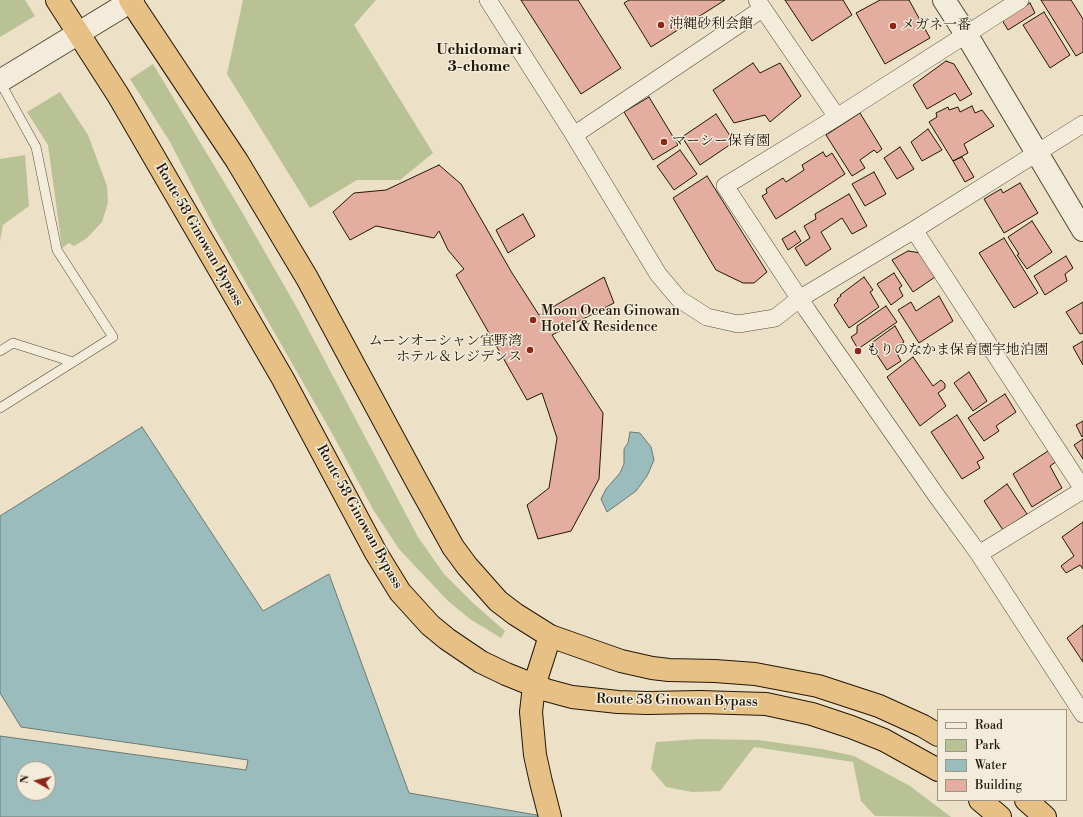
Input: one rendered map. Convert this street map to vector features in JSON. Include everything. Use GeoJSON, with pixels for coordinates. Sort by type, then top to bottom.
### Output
{"type":"FeatureCollection","features":[{"type":"Feature","properties":{"kind":"highway","name":"Route 58 Ginowan Bypass"},"geometry":{"type":"LineString","coordinates":[[57,0],[118,94],[284,379],[376,553],[400,592],[430,625],[447,640],[481,662],[534,686],[572,697],[618,702],[714,702],[766,704],[812,714],[851,727],[884,740],[937,769]]}},
{"type":"Feature","properties":{"kind":"highway","name":"Route 58 Ginowan Bypass"},"geometry":{"type":"LineString","coordinates":[[132,0],[163,50],[238,161],[307,278],[453,546],[472,572],[498,601],[515,614],[550,636],[621,661],[652,668],[755,674],[818,686],[879,706],[937,734]]}},
{"type":"Feature","properties":{"kind":"highway"},"geometry":{"type":"LineString","coordinates":[[550,636],[534,686],[531,722],[541,782],[550,817]]}},
{"type":"Feature","properties":{"kind":"highway"},"geometry":{"type":"LineString","coordinates":[[981,801],[1000,817]]}},
{"type":"Feature","properties":{"kind":"highway"},"geometry":{"type":"LineString","coordinates":[[1027,801],[1045,817]]}},
{"type":"Feature","properties":{"kind":"street"},"geometry":{"type":"LineString","coordinates":[[0,82],[132,0]]}},
{"type":"Feature","properties":{"kind":"street"},"geometry":{"type":"LineString","coordinates":[[488,0],[574,135],[658,274],[679,299],[707,316],[738,324],[775,318],[800,299],[914,230],[1083,124]]}},
{"type":"Feature","properties":{"kind":"street"},"geometry":{"type":"LineString","coordinates":[[944,0],[966,34],[1083,230]]}},
{"type":"Feature","properties":{"kind":"street"},"geometry":{"type":"LineString","coordinates":[[1020,0],[837,117],[725,186],[800,299],[936,495],[979,554],[1083,714]]}},
{"type":"Feature","properties":{"kind":"street"},"geometry":{"type":"LineString","coordinates":[[574,135],[760,4],[837,117]]}},
{"type":"Feature","properties":{"kind":"street"},"geometry":{"type":"LineString","coordinates":[[914,230],[1083,489],[979,554]]}},
{"type":"Feature","properties":{"kind":"lane"},"geometry":{"type":"LineString","coordinates":[[0,82],[36,147],[57,250],[113,337],[0,408]]}},
{"type":"Feature","properties":{"kind":"lane"},"geometry":{"type":"LineString","coordinates":[[0,351],[13,343],[73,362]]}},
{"type":"Feature","properties":{"kind":"green space"},"geometry":{"type":"Polygon","coordinates":[[[0,0],[25,0],[35,16],[0,37],[0,0]]]}},
{"type":"Feature","properties":{"kind":"green space"},"geometry":{"type":"Polygon","coordinates":[[[243,0],[376,0],[354,25],[433,153],[400,180],[357,180],[310,208],[227,74],[243,0]]]}},
{"type":"Feature","properties":{"kind":"green space"},"geometry":{"type":"Polygon","coordinates":[[[153,64],[242,212],[297,308],[418,537],[444,574],[473,603],[505,631],[501,638],[470,619],[448,601],[399,549],[374,511],[333,435],[214,227],[170,142],[130,79],[153,64]]]}},
{"type":"Feature","properties":{"kind":"green space"},"geometry":{"type":"Polygon","coordinates":[[[60,92],[88,135],[107,186],[108,203],[102,222],[87,238],[74,246],[69,243],[62,248],[48,145],[27,112],[60,92]]]}},
{"type":"Feature","properties":{"kind":"green space"},"geometry":{"type":"Polygon","coordinates":[[[25,155],[29,206],[3,225],[0,241],[0,159],[25,155]]]}},
{"type":"Feature","properties":{"kind":"green space"},"geometry":{"type":"Polygon","coordinates":[[[699,739],[758,740],[822,749],[854,756],[910,786],[951,817],[875,816],[861,801],[853,762],[754,747],[720,791],[692,792],[666,787],[651,769],[656,742],[699,739]]]}},
{"type":"Feature","properties":{"kind":"water"},"geometry":{"type":"Polygon","coordinates":[[[142,427],[263,611],[329,574],[409,793],[548,817],[0,817],[0,736],[246,770],[248,760],[21,727],[0,693],[0,516],[142,427]]]}},
{"type":"Feature","properties":{"kind":"water"},"geometry":{"type":"Polygon","coordinates":[[[630,432],[640,433],[651,447],[654,460],[647,476],[636,491],[607,512],[601,499],[606,489],[620,473],[624,464],[624,449],[628,443],[630,432]]]}},
{"type":"Feature","properties":{"kind":"building"},"geometry":{"type":"Polygon","coordinates":[[[521,0],[578,0],[621,68],[581,94],[521,0]]]}},
{"type":"Feature","properties":{"kind":"building","name":"沖縄砂利会館"},"geometry":{"type":"Polygon","coordinates":[[[629,0],[725,0],[651,47],[624,3],[629,0]]]}},
{"type":"Feature","properties":{"kind":"building"},"geometry":{"type":"Polygon","coordinates":[[[785,0],[843,0],[852,15],[812,41],[785,0]]]}},
{"type":"Feature","properties":{"kind":"building","name":"メガネ一番"},"geometry":{"type":"Polygon","coordinates":[[[880,0],[909,0],[930,38],[885,64],[856,13],[880,0]]]}},
{"type":"Feature","properties":{"kind":"building"},"geometry":{"type":"Polygon","coordinates":[[[1041,0],[1071,0],[1083,19],[1083,52],[1076,56],[1041,0]]]}},
{"type":"Feature","properties":{"kind":"building"},"geometry":{"type":"Polygon","coordinates":[[[1030,3],[1035,13],[1008,30],[1002,20],[1030,3]]]}},
{"type":"Feature","properties":{"kind":"building"},"geometry":{"type":"Polygon","coordinates":[[[1044,12],[1070,55],[1050,68],[1023,25],[1044,12]]]}},
{"type":"Feature","properties":{"kind":"building"},"geometry":{"type":"Polygon","coordinates":[[[946,61],[954,64],[972,94],[960,101],[955,93],[927,109],[913,85],[946,61]]]}},
{"type":"Feature","properties":{"kind":"building"},"geometry":{"type":"Polygon","coordinates":[[[753,63],[760,73],[780,63],[801,96],[770,122],[765,115],[734,123],[713,90],[753,63]]]}},
{"type":"Feature","properties":{"kind":"building"},"geometry":{"type":"Polygon","coordinates":[[[649,97],[678,145],[653,160],[624,112],[649,97]]]}},
{"type":"Feature","properties":{"kind":"building"},"geometry":{"type":"Polygon","coordinates":[[[972,106],[975,113],[982,110],[994,126],[964,144],[968,153],[953,161],[929,122],[937,117],[936,113],[948,107],[949,110],[958,107],[960,112],[972,106]]]}},
{"type":"Feature","properties":{"kind":"building"},"geometry":{"type":"Polygon","coordinates":[[[860,113],[882,149],[877,153],[874,150],[860,160],[865,168],[852,176],[826,135],[860,113]]]}},
{"type":"Feature","properties":{"kind":"building"},"geometry":{"type":"Polygon","coordinates":[[[716,114],[734,142],[700,165],[682,137],[716,114]]]}},
{"type":"Feature","properties":{"kind":"building"},"geometry":{"type":"Polygon","coordinates":[[[928,129],[942,150],[922,161],[911,142],[928,129]]]}},
{"type":"Feature","properties":{"kind":"building"},"geometry":{"type":"Polygon","coordinates":[[[900,147],[914,169],[897,179],[884,158],[900,147]]]}},
{"type":"Feature","properties":{"kind":"building"},"geometry":{"type":"Polygon","coordinates":[[[680,150],[697,174],[674,190],[657,166],[680,150]]]}},
{"type":"Feature","properties":{"kind":"building"},"geometry":{"type":"Polygon","coordinates":[[[823,152],[826,157],[832,153],[845,174],[776,219],[762,196],[767,193],[766,189],[783,178],[786,182],[804,170],[802,165],[823,152]]]}},
{"type":"Feature","properties":{"kind":"building"},"geometry":{"type":"Polygon","coordinates":[[[962,157],[974,177],[965,182],[953,161],[962,157]]]}},
{"type":"Feature","properties":{"kind":"building","name":"ムーンオーシャン宜野湾 ホテル＆レジデンス"},"geometry":{"type":"Polygon","coordinates":[[[439,165],[461,184],[512,273],[539,315],[604,277],[614,303],[552,335],[603,413],[599,479],[571,531],[538,539],[527,505],[549,488],[557,438],[542,393],[527,400],[456,275],[464,269],[448,250],[439,231],[434,238],[376,226],[350,240],[333,212],[354,193],[386,190],[439,165]]]}},
{"type":"Feature","properties":{"kind":"building"},"geometry":{"type":"Polygon","coordinates":[[[874,172],[886,194],[865,206],[852,184],[874,172]]]}},
{"type":"Feature","properties":{"kind":"building"},"geometry":{"type":"Polygon","coordinates":[[[707,176],[767,272],[754,283],[743,283],[716,270],[673,198],[707,176]]]}},
{"type":"Feature","properties":{"kind":"building"},"geometry":{"type":"Polygon","coordinates":[[[1020,183],[1038,213],[1004,233],[984,199],[1001,189],[1003,193],[1020,183]]]}},
{"type":"Feature","properties":{"kind":"building"},"geometry":{"type":"Polygon","coordinates":[[[849,194],[867,226],[852,234],[842,218],[821,232],[831,249],[806,266],[795,248],[810,238],[804,226],[816,219],[815,214],[849,194]]]}},
{"type":"Feature","properties":{"kind":"building"},"geometry":{"type":"Polygon","coordinates":[[[523,214],[535,236],[508,253],[496,230],[523,214]]]}},
{"type":"Feature","properties":{"kind":"building"},"geometry":{"type":"Polygon","coordinates":[[[1032,221],[1052,252],[1027,269],[1017,255],[1019,254],[1008,237],[1032,221]]]}},
{"type":"Feature","properties":{"kind":"building"},"geometry":{"type":"Polygon","coordinates":[[[795,231],[801,241],[788,250],[782,239],[795,231]]]}},
{"type":"Feature","properties":{"kind":"building"},"geometry":{"type":"Polygon","coordinates":[[[1004,238],[1038,293],[1014,308],[979,253],[1004,238]]]}},
{"type":"Feature","properties":{"kind":"building"},"geometry":{"type":"Polygon","coordinates":[[[908,251],[921,253],[935,277],[913,292],[892,260],[908,251]]]}},
{"type":"Feature","properties":{"kind":"building"},"geometry":{"type":"Polygon","coordinates":[[[1066,256],[1073,268],[1065,274],[1067,281],[1045,295],[1034,276],[1066,256]]]}},
{"type":"Feature","properties":{"kind":"building"},"geometry":{"type":"Polygon","coordinates":[[[894,273],[902,286],[899,288],[903,296],[891,305],[877,284],[894,273]]]}},
{"type":"Feature","properties":{"kind":"building"},"geometry":{"type":"Polygon","coordinates":[[[864,277],[873,290],[870,292],[879,307],[849,328],[834,305],[838,301],[837,299],[841,296],[840,295],[864,277]]]}},
{"type":"Feature","properties":{"kind":"building"},"geometry":{"type":"Polygon","coordinates":[[[939,296],[953,321],[919,343],[898,310],[911,302],[916,311],[939,296]]]}},
{"type":"Feature","properties":{"kind":"building"},"geometry":{"type":"Polygon","coordinates":[[[1083,302],[1083,333],[1080,334],[1066,312],[1083,302]]]}},
{"type":"Feature","properties":{"kind":"building"},"geometry":{"type":"Polygon","coordinates":[[[886,306],[897,322],[858,349],[851,337],[857,333],[857,326],[886,306]]]}},
{"type":"Feature","properties":{"kind":"building"},"geometry":{"type":"Polygon","coordinates":[[[895,326],[904,342],[894,348],[901,361],[887,370],[870,344],[895,326]]]}},
{"type":"Feature","properties":{"kind":"building"},"geometry":{"type":"Polygon","coordinates":[[[1083,341],[1083,365],[1073,347],[1083,341]]]}},
{"type":"Feature","properties":{"kind":"building"},"geometry":{"type":"Polygon","coordinates":[[[913,357],[933,386],[941,380],[945,384],[945,388],[938,393],[946,406],[920,426],[887,377],[913,357]]]}},
{"type":"Feature","properties":{"kind":"building"},"geometry":{"type":"Polygon","coordinates":[[[969,372],[987,401],[973,411],[954,383],[969,372]]]}},
{"type":"Feature","properties":{"kind":"building"},"geometry":{"type":"Polygon","coordinates":[[[1005,394],[1016,412],[996,426],[999,431],[984,441],[968,418],[1005,394]]]}},
{"type":"Feature","properties":{"kind":"building"},"geometry":{"type":"Polygon","coordinates":[[[957,415],[984,458],[977,462],[980,468],[962,479],[931,432],[957,415]]]}},
{"type":"Feature","properties":{"kind":"building"},"geometry":{"type":"Polygon","coordinates":[[[1083,421],[1083,436],[1082,437],[1076,425],[1083,421]]]}},
{"type":"Feature","properties":{"kind":"building"},"geometry":{"type":"Polygon","coordinates":[[[1083,439],[1083,459],[1074,445],[1083,439]]]}},
{"type":"Feature","properties":{"kind":"building"},"geometry":{"type":"Polygon","coordinates":[[[1051,449],[1057,461],[1050,466],[1062,488],[1032,507],[1013,474],[1051,449]]]}},
{"type":"Feature","properties":{"kind":"building"},"geometry":{"type":"Polygon","coordinates":[[[1007,484],[1027,514],[1003,530],[984,501],[1007,484]]]}},
{"type":"Feature","properties":{"kind":"building"},"geometry":{"type":"Polygon","coordinates":[[[1083,522],[1083,569],[1080,565],[1066,573],[1061,566],[1074,556],[1062,537],[1083,522]]]}},
{"type":"Feature","properties":{"kind":"building"},"geometry":{"type":"Polygon","coordinates":[[[1083,625],[1083,662],[1067,638],[1083,625]]]}},
{"type":"Feature","properties":{"kind":"place","name":"沖縄砂利会館"},"geometry":{"type":"Point","coordinates":[661,25]}},
{"type":"Feature","properties":{"kind":"place","name":"メガネ一番"},"geometry":{"type":"Point","coordinates":[893,26]}},
{"type":"Feature","properties":{"kind":"place","name":"マーシー保育園"},"geometry":{"type":"Point","coordinates":[664,142]}},
{"type":"Feature","properties":{"kind":"place","name":"Moon Ocean Ginowan Hotel & Residence"},"geometry":{"type":"Point","coordinates":[533,320]}},
{"type":"Feature","properties":{"kind":"place","name":"ムーンオーシャン宜野湾 ホテル＆レジデンス"},"geometry":{"type":"Point","coordinates":[530,350]}},
{"type":"Feature","properties":{"kind":"place","name":"もりのなかま保育園宇地泊園"},"geometry":{"type":"Point","coordinates":[858,351]}},
{"type":"Feature","properties":{"kind":"district","name":"Uchidomari 3-chome"},"geometry":{"type":"Point","coordinates":[479,58]}}]}
